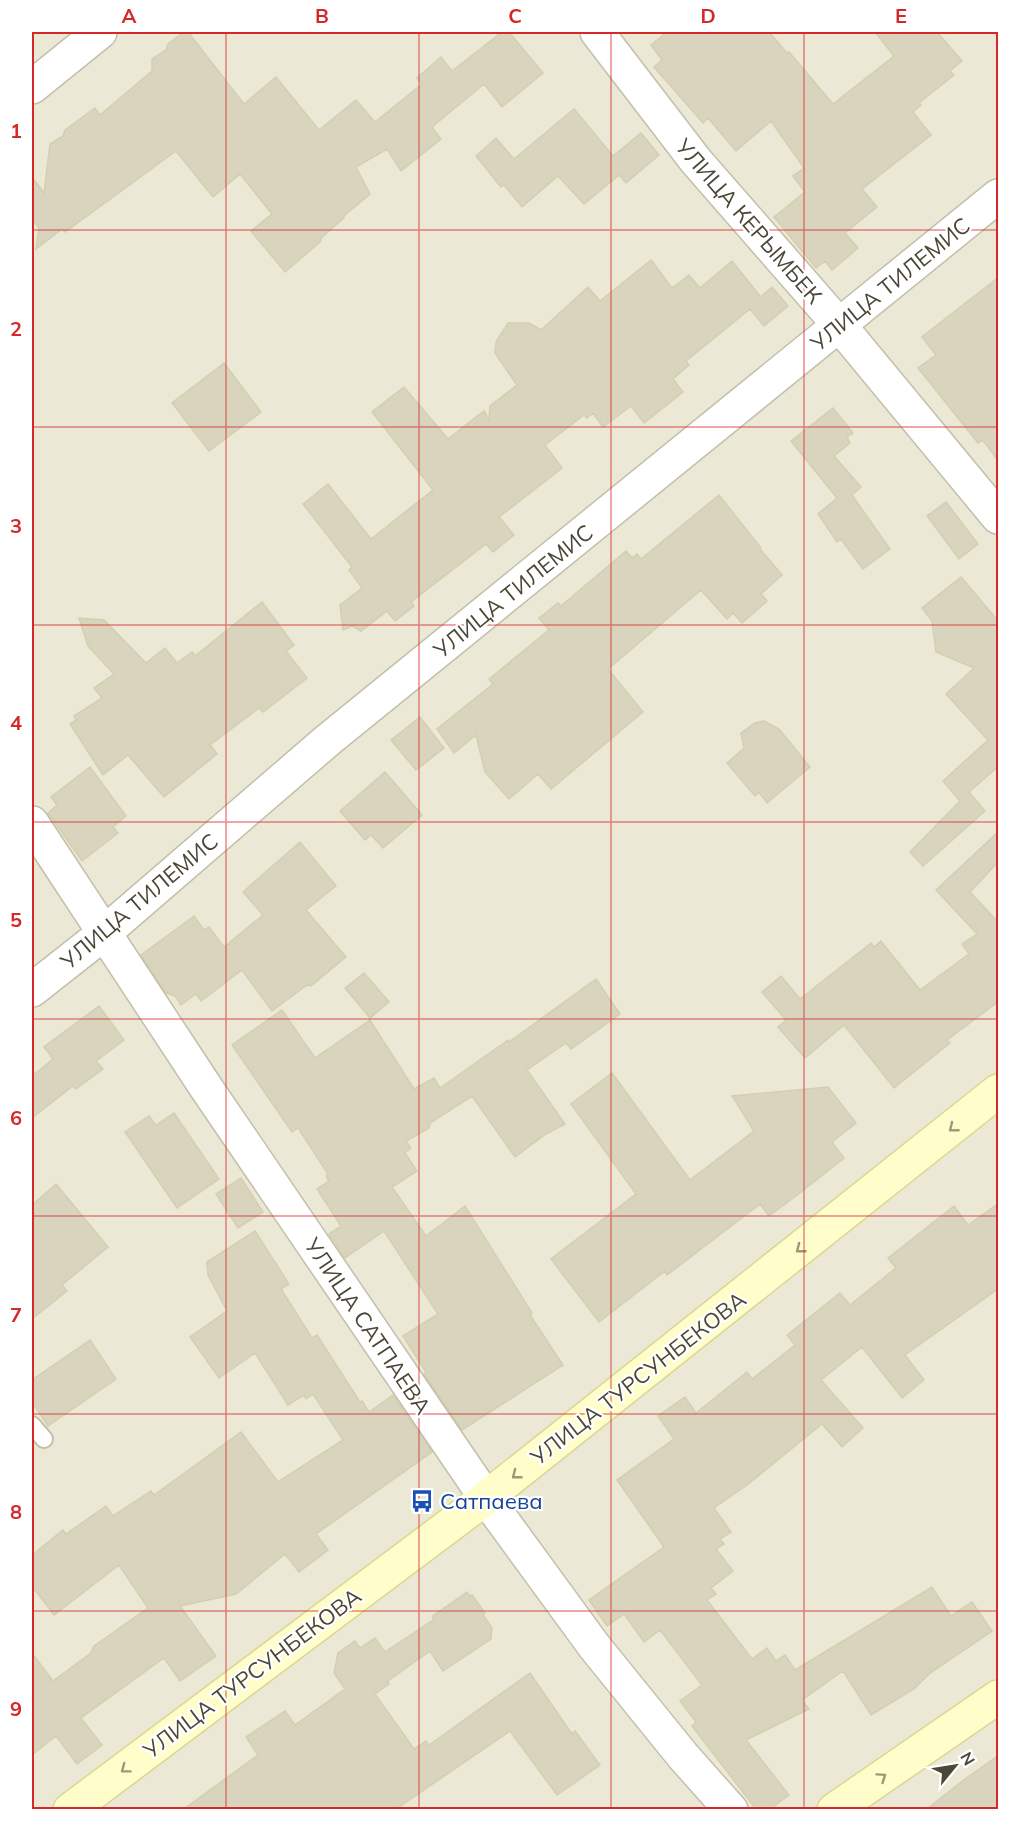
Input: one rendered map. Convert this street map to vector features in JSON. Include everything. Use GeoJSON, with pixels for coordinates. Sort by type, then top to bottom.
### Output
{"type":"FeatureCollection","features":[{"type":"Feature","properties":{"kind":"street"},"geometry":{"type":"LineString","coordinates":[[32,87],[100,32]]}},
{"type":"Feature","properties":{"kind":"street","name":"УЛИЦА КЕРЫМБЕК"},"geometry":{"type":"LineString","coordinates":[[597,32],[696,161],[840,326],[999,517]]}},
{"type":"Feature","properties":{"kind":"street","name":"УЛИЦА ТИЛЕМИС"},"geometry":{"type":"LineString","coordinates":[[32,990],[103,934],[328,740],[999,196]]}},
{"type":"Feature","properties":{"kind":"street","name":"УЛИЦА САТПАЕВА"},"geometry":{"type":"LineString","coordinates":[[32,823],[103,934],[360,1316],[486,1498],[594,1646],[683,1756],[730,1809]]}},
{"type":"Feature","properties":{"kind":"street","name":"УЛИЦА ТУРСУНБЕКОВА"},"geometry":{"type":"LineString","coordinates":[[70,1809],[486,1498],[999,1091]]}},
{"type":"Feature","properties":{"kind":"street"},"geometry":{"type":"LineString","coordinates":[[834,1809],[999,1697]]}},
{"type":"Feature","properties":{"kind":"lane"},"geometry":{"type":"LineString","coordinates":[[32,1425],[44,1439]]}},
{"type":"Feature","properties":{"kind":"shaded area"},"geometry":{"type":"Polygon","coordinates":[[[32,32],[998,32],[998,1809],[32,1809],[32,32]]]}},
{"type":"Feature","properties":{"kind":"building"},"geometry":{"type":"Polygon","coordinates":[[[184,32],[188,32],[244,104],[276,77],[319,130],[356,100],[375,122],[422,84],[417,78],[441,57],[452,71],[502,32],[509,32],[543,73],[502,107],[484,84],[432,127],[441,139],[401,171],[387,149],[356,167],[370,194],[285,272],[251,231],[272,214],[240,174],[213,197],[176,151],[65,232],[62,229],[36,249],[39,228],[32,219],[32,177],[44,193],[50,144],[63,136],[65,130],[95,108],[100,115],[152,71],[152,59],[166,50],[168,44],[184,32]]]}},
{"type":"Feature","properties":{"kind":"building"},"geometry":{"type":"Polygon","coordinates":[[[667,32],[769,32],[833,104],[894,56],[875,32],[937,32],[962,61],[950,71],[954,75],[919,103],[921,105],[913,112],[931,135],[862,189],[877,207],[845,233],[858,248],[832,270],[825,261],[816,268],[774,217],[805,192],[793,176],[804,168],[771,121],[736,151],[708,118],[703,123],[654,67],[662,60],[651,45],[667,32]]]}},
{"type":"Feature","properties":{"kind":"building"},"geometry":{"type":"Polygon","coordinates":[[[574,109],[613,156],[641,133],[659,155],[626,183],[619,175],[584,204],[558,176],[522,207],[504,185],[501,187],[476,156],[496,138],[514,159],[574,109]]]}},
{"type":"Feature","properties":{"kind":"building"},"geometry":{"type":"Polygon","coordinates":[[[651,260],[672,288],[689,275],[700,288],[732,261],[761,297],[772,287],[788,306],[764,326],[750,309],[686,361],[689,365],[673,379],[683,392],[644,423],[631,406],[603,427],[593,413],[587,418],[584,415],[545,445],[562,468],[499,517],[514,535],[493,552],[486,544],[411,602],[414,606],[395,621],[387,611],[361,631],[352,626],[343,630],[340,605],[362,588],[349,570],[352,567],[303,504],[328,484],[371,539],[433,490],[372,412],[404,387],[448,439],[484,411],[489,420],[490,406],[517,385],[495,353],[496,342],[508,323],[529,323],[541,330],[588,287],[600,301],[651,260]]]}},
{"type":"Feature","properties":{"kind":"building"},"geometry":{"type":"Polygon","coordinates":[[[999,277],[999,462],[983,440],[978,443],[918,368],[936,355],[922,337],[999,277]]]}},
{"type":"Feature","properties":{"kind":"building"},"geometry":{"type":"Polygon","coordinates":[[[224,363],[261,412],[209,451],[172,403],[224,363]]]}},
{"type":"Feature","properties":{"kind":"building"},"geometry":{"type":"Polygon","coordinates":[[[833,408],[853,433],[847,437],[850,443],[834,456],[861,487],[852,495],[890,549],[863,569],[841,539],[837,542],[818,514],[837,498],[791,441],[833,408]]]}},
{"type":"Feature","properties":{"kind":"building"},"geometry":{"type":"Polygon","coordinates":[[[719,495],[782,575],[761,594],[767,601],[742,623],[733,613],[727,619],[701,590],[608,669],[643,712],[551,789],[538,774],[509,799],[485,772],[476,735],[454,753],[437,729],[493,684],[489,679],[549,630],[539,618],[558,603],[561,606],[626,551],[632,558],[637,554],[641,559],[719,495]]]}},
{"type":"Feature","properties":{"kind":"building"},"geometry":{"type":"Polygon","coordinates":[[[946,502],[978,544],[959,559],[927,516],[946,502]]]}},
{"type":"Feature","properties":{"kind":"building"},"geometry":{"type":"Polygon","coordinates":[[[961,577],[999,622],[999,766],[969,792],[985,811],[923,866],[910,852],[960,801],[943,781],[988,740],[946,694],[974,668],[936,652],[932,621],[922,608],[961,577]]]}},
{"type":"Feature","properties":{"kind":"building"},"geometry":{"type":"Polygon","coordinates":[[[262,602],[294,645],[286,651],[307,678],[263,712],[259,708],[210,745],[217,754],[164,797],[128,755],[103,775],[70,724],[76,720],[74,716],[102,698],[94,688],[114,674],[88,646],[79,618],[104,620],[146,663],[165,648],[177,663],[192,652],[195,656],[262,602]]]}},
{"type":"Feature","properties":{"kind":"building"},"geometry":{"type":"Polygon","coordinates":[[[420,717],[444,748],[416,770],[391,740],[420,717]]]}},
{"type":"Feature","properties":{"kind":"building"},"geometry":{"type":"Polygon","coordinates":[[[764,721],[779,729],[810,767],[767,803],[759,792],[755,796],[727,763],[744,748],[741,733],[755,723],[764,721]]]}},
{"type":"Feature","properties":{"kind":"building"},"geometry":{"type":"Polygon","coordinates":[[[90,767],[126,816],[113,827],[118,833],[82,861],[48,813],[57,805],[51,797],[90,767]]]}},
{"type":"Feature","properties":{"kind":"building"},"geometry":{"type":"Polygon","coordinates":[[[385,772],[422,815],[383,848],[371,835],[365,840],[340,811],[385,772]]]}},
{"type":"Feature","properties":{"kind":"building"},"geometry":{"type":"Polygon","coordinates":[[[999,831],[999,861],[970,892],[997,921],[999,919],[999,1001],[947,1040],[950,1043],[894,1088],[844,1025],[805,1058],[778,1027],[786,1020],[762,992],[781,976],[800,999],[871,943],[874,947],[881,941],[920,990],[969,954],[962,944],[977,934],[936,890],[999,831]]]}},
{"type":"Feature","properties":{"kind":"building"},"geometry":{"type":"Polygon","coordinates":[[[300,842],[336,886],[306,910],[346,957],[311,986],[307,985],[272,1011],[242,970],[201,1001],[196,994],[181,1005],[175,996],[166,993],[141,955],[194,916],[204,930],[209,927],[224,947],[263,915],[243,892],[300,842]]]}},
{"type":"Feature","properties":{"kind":"building"},"geometry":{"type":"Polygon","coordinates":[[[364,973],[389,1002],[370,1018],[345,988],[364,973]]]}},
{"type":"Feature","properties":{"kind":"building"},"geometry":{"type":"Polygon","coordinates":[[[596,979],[620,1014],[571,1049],[566,1043],[527,1070],[565,1124],[546,1134],[515,1157],[472,1096],[430,1123],[429,1128],[406,1141],[411,1148],[405,1153],[417,1171],[392,1187],[426,1236],[465,1206],[532,1313],[530,1315],[563,1365],[462,1430],[424,1374],[426,1372],[403,1336],[438,1314],[384,1231],[345,1258],[329,1234],[341,1226],[317,1189],[329,1181],[326,1176],[328,1174],[298,1128],[292,1132],[232,1045],[282,1010],[315,1058],[370,1020],[414,1089],[434,1078],[440,1088],[508,1040],[509,1042],[596,979]]]}},
{"type":"Feature","properties":{"kind":"building"},"geometry":{"type":"Polygon","coordinates":[[[99,1006],[124,1040],[96,1061],[103,1069],[76,1089],[73,1086],[32,1118],[32,1076],[53,1059],[44,1047],[99,1006]]]}},
{"type":"Feature","properties":{"kind":"building"},"geometry":{"type":"Polygon","coordinates":[[[612,1073],[690,1180],[754,1131],[732,1096],[828,1087],[856,1123],[832,1142],[844,1158],[796,1196],[769,1216],[760,1204],[667,1275],[665,1271],[599,1322],[551,1259],[636,1194],[571,1104],[612,1073]]]}},
{"type":"Feature","properties":{"kind":"building"},"geometry":{"type":"Polygon","coordinates":[[[174,1113],[219,1179],[177,1208],[125,1132],[149,1116],[156,1125],[174,1113]]]}},
{"type":"Feature","properties":{"kind":"building"},"geometry":{"type":"Polygon","coordinates":[[[241,1178],[263,1212],[238,1228],[216,1194],[241,1178]]]}},
{"type":"Feature","properties":{"kind":"building"},"geometry":{"type":"Polygon","coordinates":[[[56,1184],[108,1247],[62,1285],[67,1291],[32,1319],[32,1205],[56,1184]]]}},
{"type":"Feature","properties":{"kind":"building"},"geometry":{"type":"Polygon","coordinates":[[[999,1203],[999,1288],[905,1355],[924,1380],[902,1398],[862,1347],[821,1380],[863,1428],[842,1447],[822,1424],[747,1485],[714,1508],[731,1532],[720,1539],[724,1544],[716,1549],[733,1571],[711,1588],[716,1594],[707,1600],[752,1659],[767,1648],[776,1661],[785,1655],[795,1670],[932,1587],[951,1616],[972,1602],[992,1631],[929,1674],[914,1689],[871,1715],[843,1671],[802,1700],[809,1709],[746,1740],[789,1795],[770,1809],[756,1809],[692,1726],[696,1722],[680,1701],[702,1685],[660,1630],[644,1642],[624,1614],[607,1626],[589,1600],[664,1547],[617,1480],[674,1439],[658,1416],[685,1397],[696,1413],[747,1372],[752,1379],[795,1345],[787,1335],[840,1293],[850,1305],[896,1268],[888,1258],[954,1206],[968,1225],[999,1203]]]}},
{"type":"Feature","properties":{"kind":"building"},"geometry":{"type":"Polygon","coordinates":[[[255,1231],[289,1284],[281,1289],[312,1338],[317,1335],[360,1402],[362,1401],[369,1412],[393,1395],[432,1452],[316,1534],[328,1550],[299,1572],[285,1554],[236,1594],[180,1606],[216,1656],[180,1681],[164,1658],[81,1718],[102,1745],[77,1764],[56,1736],[32,1755],[32,1653],[53,1681],[91,1653],[94,1646],[148,1608],[119,1565],[54,1615],[32,1586],[32,1555],[63,1530],[66,1534],[106,1506],[113,1516],[151,1491],[154,1495],[241,1432],[278,1482],[343,1440],[313,1394],[306,1399],[304,1395],[288,1405],[255,1353],[219,1378],[190,1337],[227,1311],[208,1275],[207,1262],[255,1231]]]}},
{"type":"Feature","properties":{"kind":"building"},"geometry":{"type":"Polygon","coordinates":[[[90,1340],[116,1379],[48,1426],[32,1402],[32,1380],[90,1340]]]}},
{"type":"Feature","properties":{"kind":"building"},"geometry":{"type":"Polygon","coordinates":[[[467,1592],[470,1596],[472,1595],[485,1613],[483,1615],[492,1628],[491,1639],[443,1671],[430,1651],[388,1681],[389,1684],[375,1694],[414,1749],[426,1741],[429,1745],[530,1673],[572,1734],[575,1731],[600,1765],[557,1795],[510,1731],[396,1809],[184,1809],[258,1755],[246,1737],[285,1711],[295,1725],[345,1689],[334,1673],[338,1653],[355,1641],[360,1648],[375,1638],[385,1652],[433,1620],[433,1616],[467,1592]]]}},
{"type":"Feature","properties":{"kind":"building"},"geometry":{"type":"Polygon","coordinates":[[[999,1755],[999,1809],[927,1809],[961,1782],[999,1755]]]}},
{"type":"Feature","properties":{"kind":"place","name":"Сатпаева"},"geometry":{"type":"Point","coordinates":[422,1501]}}]}
